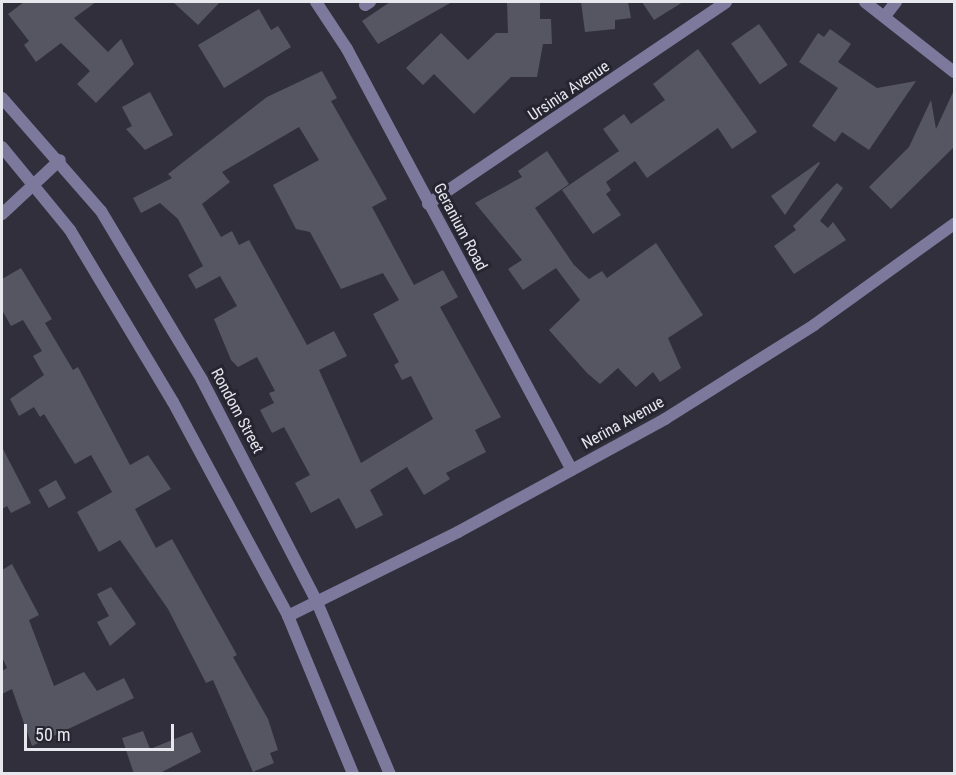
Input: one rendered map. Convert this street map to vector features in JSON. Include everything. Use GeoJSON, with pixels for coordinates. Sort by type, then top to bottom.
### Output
{"type":"FeatureCollection","features":[{"type":"Feature","properties":{"kind":"street","name":"Geranium Road"},"geometry":{"type":"LineString","coordinates":[[316,2],[572,470]]}},
{"type":"Feature","properties":{"kind":"street","name":"Ursinia Avenue"},"geometry":{"type":"LineString","coordinates":[[428,204],[726,2]]}},
{"type":"Feature","properties":{"kind":"street"},"geometry":{"type":"LineString","coordinates":[[865,2],[954,72]]}},
{"type":"Feature","properties":{"kind":"street"},"geometry":{"type":"LineString","coordinates":[[885,16],[896,2]]}},
{"type":"Feature","properties":{"kind":"street","name":"Rondom Street"},"geometry":{"type":"LineString","coordinates":[[2,98],[60,160],[101,210],[167,320],[316,600],[390,774]]}},
{"type":"Feature","properties":{"kind":"street"},"geometry":{"type":"LineString","coordinates":[[2,147],[37,184],[108,288],[288,616],[353,774]]}},
{"type":"Feature","properties":{"kind":"street"},"geometry":{"type":"LineString","coordinates":[[2,214],[37,184],[60,160]]}},
{"type":"Feature","properties":{"kind":"street","name":"Nerina Avenue"},"geometry":{"type":"LineString","coordinates":[[288,616],[572,470],[746,369],[954,224]]}},
{"type":"Feature","properties":{"kind":"building"},"geometry":{"type":"Polygon","coordinates":[[[24,2],[96,2],[74,18],[108,52],[121,39],[134,64],[96,103],[77,84],[90,71],[61,43],[36,62],[24,45],[29,41],[8,14],[24,2]]]}},
{"type":"Feature","properties":{"kind":"building"},"geometry":{"type":"Polygon","coordinates":[[[173,2],[220,2],[198,25],[173,2]]]}},
{"type":"Feature","properties":{"kind":"building"},"geometry":{"type":"Polygon","coordinates":[[[390,2],[452,2],[378,44],[362,21],[390,2]]]}},
{"type":"Feature","properties":{"kind":"building"},"geometry":{"type":"Polygon","coordinates":[[[540,2],[540,19],[551,19],[552,44],[543,44],[537,77],[511,77],[474,114],[434,74],[423,85],[406,68],[441,33],[468,60],[496,33],[508,33],[507,3],[540,2]]]}},
{"type":"Feature","properties":{"kind":"building"},"geometry":{"type":"Polygon","coordinates":[[[581,2],[628,2],[631,18],[615,20],[615,29],[585,32],[581,2]]]}},
{"type":"Feature","properties":{"kind":"building"},"geometry":{"type":"Polygon","coordinates":[[[642,2],[683,2],[654,20],[642,2]]]}},
{"type":"Feature","properties":{"kind":"building"},"geometry":{"type":"Polygon","coordinates":[[[259,9],[271,30],[278,26],[291,47],[224,88],[198,45],[259,9]]]}},
{"type":"Feature","properties":{"kind":"building"},"geometry":{"type":"Polygon","coordinates":[[[759,24],[788,65],[760,84],[731,44],[759,24]]]}},
{"type":"Feature","properties":{"kind":"building"},"geometry":{"type":"Polygon","coordinates":[[[830,29],[851,44],[838,62],[877,88],[916,81],[869,150],[842,132],[835,142],[812,126],[838,88],[799,62],[818,33],[824,37],[830,29]]]}},
{"type":"Feature","properties":{"kind":"building"},"geometry":{"type":"Polygon","coordinates":[[[698,49],[757,132],[732,149],[718,128],[647,178],[635,161],[606,182],[611,190],[606,194],[621,215],[593,234],[562,190],[619,151],[603,129],[624,114],[631,124],[665,100],[653,84],[698,49]]]}},
{"type":"Feature","properties":{"kind":"building"},"geometry":{"type":"Polygon","coordinates":[[[322,71],[337,98],[331,101],[387,199],[372,207],[414,285],[443,270],[458,297],[440,307],[501,417],[475,430],[486,452],[446,473],[450,479],[424,495],[407,467],[370,490],[383,515],[356,529],[339,498],[311,513],[295,483],[310,475],[284,427],[272,433],[260,410],[274,403],[269,393],[275,391],[257,357],[238,367],[231,360],[214,319],[237,306],[220,276],[196,289],[188,275],[203,266],[178,219],[160,203],[141,213],[133,198],[172,178],[168,174],[267,97],[322,71]],[[299,127],[222,172],[230,182],[202,204],[221,237],[232,231],[239,245],[249,240],[307,345],[334,331],[347,356],[319,370],[361,463],[433,419],[411,376],[402,380],[394,365],[399,362],[373,314],[399,300],[383,273],[341,289],[310,232],[296,229],[273,185],[319,160],[299,127]]]}},
{"type":"Feature","properties":{"kind":"building"},"geometry":{"type":"Polygon","coordinates":[[[954,90],[954,147],[891,209],[869,187],[909,147],[931,100],[936,129],[954,90]]]}},
{"type":"Feature","properties":{"kind":"building"},"geometry":{"type":"Polygon","coordinates":[[[150,92],[173,135],[145,150],[126,129],[132,126],[122,107],[150,92]]]}},
{"type":"Feature","properties":{"kind":"building"},"geometry":{"type":"Polygon","coordinates":[[[547,151],[569,184],[535,208],[574,265],[589,279],[602,271],[607,278],[656,243],[703,315],[668,338],[681,368],[660,382],[653,372],[636,387],[618,368],[600,384],[587,373],[549,330],[580,300],[556,268],[523,290],[508,269],[522,260],[475,203],[522,177],[518,171],[547,151]]]}},
{"type":"Feature","properties":{"kind":"building"},"geometry":{"type":"Polygon","coordinates":[[[820,163],[785,215],[771,196],[820,163]]]}},
{"type":"Feature","properties":{"kind":"building"},"geometry":{"type":"Polygon","coordinates":[[[837,183],[843,188],[820,221],[828,228],[833,222],[846,240],[794,274],[774,246],[796,230],[793,226],[837,183]]]}},
{"type":"Feature","properties":{"kind":"building"},"geometry":{"type":"Polygon","coordinates":[[[21,268],[52,319],[45,323],[73,370],[78,367],[130,465],[148,455],[171,489],[135,509],[156,548],[172,539],[237,655],[233,657],[268,719],[278,750],[270,753],[274,763],[253,772],[213,680],[206,683],[168,609],[120,540],[99,552],[77,512],[112,492],[91,455],[75,464],[44,414],[40,417],[34,407],[19,416],[10,399],[44,375],[33,356],[42,351],[23,320],[11,326],[2,310],[2,279],[21,268]]]}},
{"type":"Feature","properties":{"kind":"building"},"geometry":{"type":"Polygon","coordinates":[[[2,447],[31,503],[11,513],[7,506],[2,509],[2,447]]]}},
{"type":"Feature","properties":{"kind":"building"},"geometry":{"type":"Polygon","coordinates":[[[56,480],[66,498],[49,508],[39,490],[56,480]]]}},
{"type":"Feature","properties":{"kind":"building"},"geometry":{"type":"Polygon","coordinates":[[[12,564],[39,615],[29,620],[54,686],[84,672],[97,691],[124,678],[134,698],[32,746],[12,689],[2,694],[2,671],[7,668],[2,657],[2,570],[12,564]]]}},
{"type":"Feature","properties":{"kind":"building"},"geometry":{"type":"Polygon","coordinates":[[[111,587],[136,624],[110,646],[97,622],[109,616],[97,594],[111,587]]]}},
{"type":"Feature","properties":{"kind":"building"},"geometry":{"type":"Polygon","coordinates":[[[143,731],[150,749],[192,732],[201,752],[158,774],[134,774],[122,738],[143,731]]]}}]}
